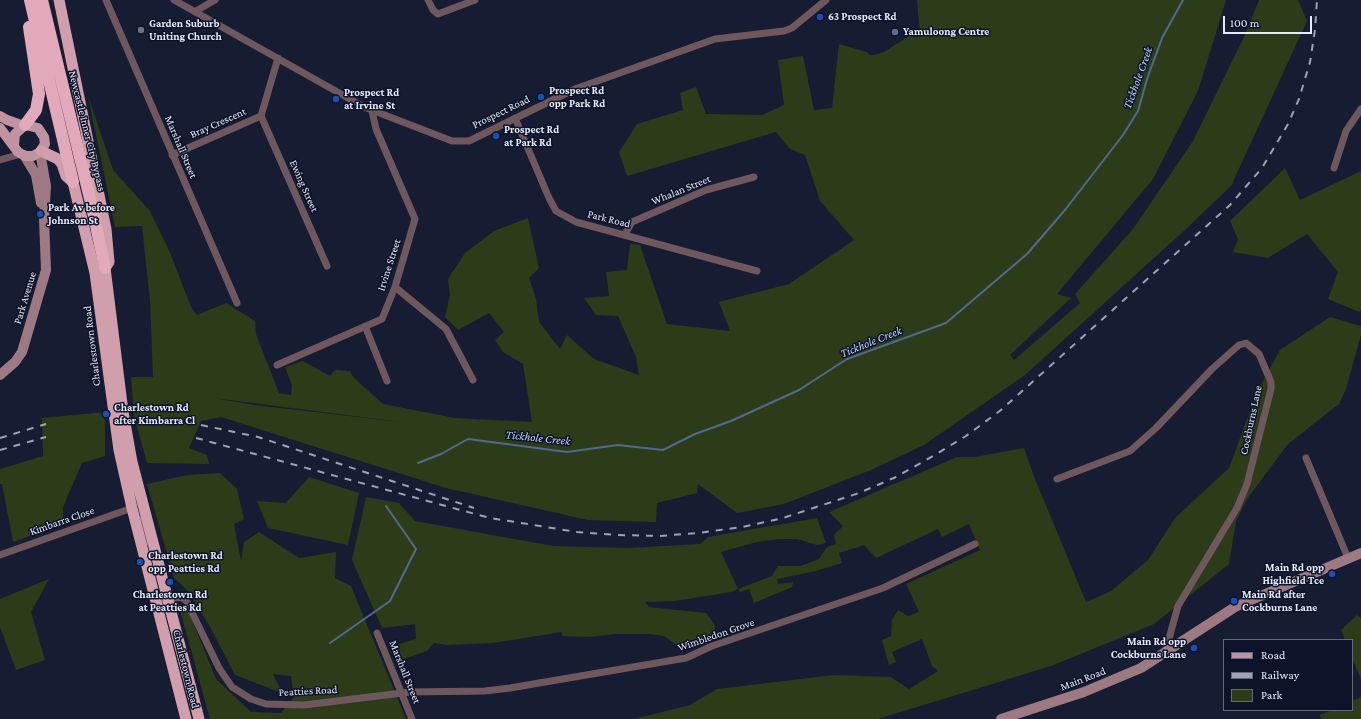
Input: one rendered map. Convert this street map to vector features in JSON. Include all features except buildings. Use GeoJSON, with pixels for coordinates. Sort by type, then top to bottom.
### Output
{"type":"FeatureCollection","features":[{"type":"Feature","properties":{"kind":"highway"},"geometry":{"type":"LineString","coordinates":[[24,0],[39,88],[37,107],[25,125]]}},
{"type":"Feature","properties":{"kind":"highway"},"geometry":{"type":"LineString","coordinates":[[30,0],[73,182]]}},
{"type":"Feature","properties":{"kind":"highway","name":"Newcastle Inner City Bypass"},"geometry":{"type":"LineString","coordinates":[[42,0],[92,207],[105,268]]}},
{"type":"Feature","properties":{"kind":"highway","name":"Charlestown Road"},"geometry":{"type":"LineString","coordinates":[[59,0],[80,109],[105,222],[109,262],[105,268],[123,412],[132,462],[199,719]]}},
{"type":"Feature","properties":{"kind":"highway","name":"Charlestown Road"},"geometry":{"type":"LineString","coordinates":[[41,151],[56,157],[62,164],[66,176],[73,182],[95,273],[119,450],[132,508],[186,719]]}},
{"type":"Feature","properties":{"kind":"main road"},"geometry":{"type":"LineString","coordinates":[[0,116],[6,120],[36,126],[42,131],[45,141],[41,151],[33,156],[18,150],[0,128]]}},
{"type":"Feature","properties":{"kind":"main road"},"geometry":{"type":"LineString","coordinates":[[18,150],[15,134],[25,125]]}},
{"type":"Feature","properties":{"kind":"main road","name":"Park Avenue"},"geometry":{"type":"LineString","coordinates":[[18,150],[36,177],[44,219]]}},
{"type":"Feature","properties":{"kind":"main road","name":"Park Avenue"},"geometry":{"type":"LineString","coordinates":[[0,375],[16,362],[22,352],[44,276],[46,264],[44,219],[46,186],[41,151]]}},
{"type":"Feature","properties":{"kind":"main road","name":"Main Road"},"geometry":{"type":"LineString","coordinates":[[1001,719],[1084,692],[1141,668],[1235,607],[1361,552]]}},
{"type":"Feature","properties":{"kind":"street","name":"Marshall Street"},"geometry":{"type":"LineString","coordinates":[[106,0],[237,303]]}},
{"type":"Feature","properties":{"kind":"street","name":"Prospect Road"},"geometry":{"type":"LineString","coordinates":[[174,0],[372,111],[452,141],[469,141],[575,88],[715,39],[784,31],[792,28],[826,0]]}},
{"type":"Feature","properties":{"kind":"street"},"geometry":{"type":"LineString","coordinates":[[196,11],[215,0]]}},
{"type":"Feature","properties":{"kind":"street"},"geometry":{"type":"LineString","coordinates":[[428,0],[435,13],[442,13],[475,0]]}},
{"type":"Feature","properties":{"kind":"street","name":"Bray Crescent"},"geometry":{"type":"LineString","coordinates":[[172,154],[261,116],[278,58]]}},
{"type":"Feature","properties":{"kind":"street"},"geometry":{"type":"LineString","coordinates":[[1334,168],[1346,131],[1361,109]]}},
{"type":"Feature","properties":{"kind":"street","name":"Irvine Street"},"geometry":{"type":"LineString","coordinates":[[277,365],[382,318],[395,287],[415,219],[376,129],[372,111]]}},
{"type":"Feature","properties":{"kind":"street","name":"Ewing Street"},"geometry":{"type":"LineString","coordinates":[[261,116],[327,266]]}},
{"type":"Feature","properties":{"kind":"street","name":"Park Road"},"geometry":{"type":"LineString","coordinates":[[515,118],[556,211],[576,222],[625,234],[757,271]]}},
{"type":"Feature","properties":{"kind":"street"},"geometry":{"type":"LineString","coordinates":[[0,160],[18,150]]}},
{"type":"Feature","properties":{"kind":"street","name":"Whalan Street"},"geometry":{"type":"LineString","coordinates":[[625,234],[632,222],[706,190],[754,177]]}},
{"type":"Feature","properties":{"kind":"street"},"geometry":{"type":"LineString","coordinates":[[395,287],[446,329],[473,380]]}},
{"type":"Feature","properties":{"kind":"street"},"geometry":{"type":"LineString","coordinates":[[365,326],[387,381]]}},
{"type":"Feature","properties":{"kind":"street","name":"Cockburns Lane"},"geometry":{"type":"LineString","coordinates":[[1057,479],[1130,451],[1156,428],[1212,369],[1239,345],[1246,343],[1259,354],[1271,382],[1271,389],[1247,484],[1237,508],[1178,606],[1164,654]]}},
{"type":"Feature","properties":{"kind":"street"},"geometry":{"type":"LineString","coordinates":[[1306,458],[1348,558]]}},
{"type":"Feature","properties":{"kind":"street","name":"Charlestown Road"},"geometry":{"type":"LineString","coordinates":[[132,462],[132,481],[136,501],[132,508],[137,514],[148,540],[155,550]]}},
{"type":"Feature","properties":{"kind":"street","name":"Kimbarra Close"},"geometry":{"type":"LineString","coordinates":[[0,555],[132,508]]}},
{"type":"Feature","properties":{"kind":"street","name":"Wimbledon Grove"},"geometry":{"type":"LineString","coordinates":[[401,694],[485,691],[510,688],[686,658],[712,646],[883,588],[976,544]]}},
{"type":"Feature","properties":{"kind":"street","name":"Peatties Road"},"geometry":{"type":"LineString","coordinates":[[156,603],[180,597],[186,600],[218,668],[232,687],[251,699],[266,704],[304,704],[401,694]]}},
{"type":"Feature","properties":{"kind":"street","name":"Marshall Street"},"geometry":{"type":"LineString","coordinates":[[377,633],[412,719]]}},
{"type":"Feature","properties":{"kind":"green space"},"geometry":{"type":"Polygon","coordinates":[[[917,0],[1226,0],[1198,91],[1153,179],[1057,294],[1071,298],[1010,355],[1014,360],[1080,303],[1075,294],[1133,229],[1193,141],[1244,37],[1259,0],[1298,0],[1307,21],[1232,184],[1235,182],[1186,229],[1025,375],[924,445],[871,470],[784,504],[737,513],[698,484],[697,493],[657,503],[656,522],[588,520],[446,488],[221,417],[201,421],[189,448],[207,455],[209,464],[147,463],[134,416],[131,377],[153,377],[150,301],[142,226],[115,227],[88,96],[113,170],[150,211],[171,255],[191,307],[197,315],[226,303],[255,321],[256,334],[279,393],[291,395],[292,385],[285,367],[303,361],[330,376],[335,370],[350,371],[353,377],[383,404],[455,418],[532,422],[523,364],[503,352],[495,340],[504,332],[489,313],[458,330],[445,317],[450,295],[448,279],[465,253],[494,231],[528,218],[539,268],[529,278],[536,299],[539,322],[560,349],[567,335],[594,359],[639,375],[636,357],[618,316],[596,315],[584,298],[609,296],[606,272],[627,270],[630,244],[640,245],[667,324],[730,331],[719,302],[789,284],[854,240],[820,201],[805,155],[790,149],[776,132],[627,176],[619,152],[637,124],[683,110],[680,93],[696,87],[706,114],[762,115],[784,105],[778,60],[803,56],[814,110],[832,108],[839,44],[874,55],[884,52],[909,36],[917,37],[920,33],[917,0]],[[213,398],[255,405],[409,423],[213,398]]]}},
{"type":"Feature","properties":{"kind":"green space"},"geometry":{"type":"Polygon","coordinates":[[[1285,168],[1300,200],[1361,171],[1361,310],[1359,312],[1328,299],[1338,272],[1307,234],[1268,258],[1233,252],[1238,239],[1230,221],[1285,168]]]}},
{"type":"Feature","properties":{"kind":"green space"},"geometry":{"type":"Polygon","coordinates":[[[1330,317],[1361,326],[1361,335],[1346,389],[1339,404],[1288,444],[1247,499],[1236,521],[1229,564],[1154,624],[1051,666],[878,719],[634,719],[690,705],[717,689],[834,675],[891,677],[909,689],[938,671],[932,666],[922,639],[892,652],[896,662],[889,665],[882,640],[891,636],[892,620],[898,610],[908,616],[919,612],[906,584],[980,550],[969,524],[942,537],[938,529],[876,558],[864,545],[839,553],[842,563],[816,571],[777,579],[778,584],[793,582],[792,587],[754,603],[749,589],[740,592],[738,589],[772,576],[778,566],[800,566],[819,559],[827,547],[836,544],[834,535],[843,526],[829,512],[957,457],[975,457],[1024,448],[1033,474],[1086,602],[1111,591],[1148,560],[1175,518],[1229,468],[1257,392],[1280,350],[1330,317]]]}},
{"type":"Feature","properties":{"kind":"green space"},"geometry":{"type":"Polygon","coordinates":[[[105,412],[105,456],[82,463],[63,507],[63,524],[13,542],[2,484],[0,484],[0,469],[43,456],[42,418],[105,412]]]}},
{"type":"Feature","properties":{"kind":"green space"},"geometry":{"type":"Polygon","coordinates":[[[220,473],[237,489],[244,519],[234,524],[241,561],[244,542],[259,532],[299,558],[336,552],[335,578],[351,586],[406,719],[210,719],[180,610],[183,607],[187,608],[216,679],[251,712],[281,713],[294,697],[291,676],[273,674],[282,693],[235,675],[209,625],[188,591],[174,578],[147,484],[187,475],[220,473]]]}},
{"type":"Feature","properties":{"kind":"green space"},"geometry":{"type":"Polygon","coordinates":[[[309,477],[359,493],[348,545],[268,528],[257,501],[286,503],[309,477]]]}},
{"type":"Feature","properties":{"kind":"green space"},"geometry":{"type":"Polygon","coordinates":[[[366,497],[399,503],[415,521],[553,546],[627,548],[700,544],[708,537],[817,518],[826,543],[817,545],[797,539],[779,539],[757,542],[721,552],[738,589],[731,592],[676,601],[645,602],[649,607],[706,613],[714,624],[717,636],[679,647],[664,636],[650,634],[614,634],[590,637],[562,636],[562,632],[493,643],[448,645],[434,643],[427,651],[398,661],[390,647],[416,639],[415,624],[382,628],[352,560],[366,497]]]}},
{"type":"Feature","properties":{"kind":"green space"},"geometry":{"type":"Polygon","coordinates":[[[49,579],[31,612],[45,660],[16,670],[0,627],[0,599],[49,579]]]}},
{"type":"Feature","properties":{"kind":"green space"},"geometry":{"type":"Polygon","coordinates":[[[1357,615],[1361,618],[1361,679],[1353,660],[1353,639],[1345,639],[1341,630],[1357,615]]]}},
{"type":"Feature","properties":{"kind":"green space"},"geometry":{"type":"Polygon","coordinates":[[[1361,697],[1361,719],[1321,719],[1320,715],[1330,711],[1353,711],[1353,701],[1361,697]]]}},
{"type":"Feature","properties":{"kind":"waterway","name":"Tickhole Creek"},"geometry":{"type":"LineString","coordinates":[[418,463],[441,454],[468,439],[567,452],[618,445],[663,450],[695,434],[731,421],[799,390],[847,359],[946,323],[1027,254],[1065,210],[1123,135],[1138,111],[1147,79],[1162,38],[1183,0]]}},
{"type":"Feature","properties":{"kind":"waterway","name":"Tickhole Creek"},"geometry":{"type":"LineString","coordinates":[[330,643],[390,601],[416,549],[386,506]]}},
{"type":"Feature","properties":{"kind":"railway"},"geometry":{"type":"LineString","coordinates":[[196,438],[490,518],[577,532],[659,536],[698,533],[742,527],[783,518],[859,493],[896,477],[933,456],[966,436],[1001,410],[1230,205],[1262,168],[1288,124],[1299,99],[1310,62],[1315,30],[1317,0]]}},
{"type":"Feature","properties":{"kind":"railway"},"geometry":{"type":"LineString","coordinates":[[0,438],[46,424]]}},
{"type":"Feature","properties":{"kind":"railway"},"geometry":{"type":"LineString","coordinates":[[201,425],[258,437],[474,508]]}},
{"type":"Feature","properties":{"kind":"railway"},"geometry":{"type":"LineString","coordinates":[[0,450],[46,437]]}},
{"type":"Feature","properties":{"kind":"place","name":"63 Prospect Rd"},"geometry":{"type":"Point","coordinates":[820,17]}},
{"type":"Feature","properties":{"kind":"place","name":"Garden Suburb Uniting Church"},"geometry":{"type":"Point","coordinates":[141,30]}},
{"type":"Feature","properties":{"kind":"place","name":"Yamuloong Centre"},"geometry":{"type":"Point","coordinates":[895,32]}},
{"type":"Feature","properties":{"kind":"place","name":"Prospect Rd opp Park Rd"},"geometry":{"type":"Point","coordinates":[541,97]}},
{"type":"Feature","properties":{"kind":"place","name":"Prospect Rd at Irvine St"},"geometry":{"type":"Point","coordinates":[336,99]}},
{"type":"Feature","properties":{"kind":"place","name":"Prospect Rd at Park Rd"},"geometry":{"type":"Point","coordinates":[496,136]}},
{"type":"Feature","properties":{"kind":"place","name":"Park Av before Johnson St"},"geometry":{"type":"Point","coordinates":[40,214]}},
{"type":"Feature","properties":{"kind":"place","name":"Charlestown Rd after Kimbarra Cl"},"geometry":{"type":"Point","coordinates":[106,414]}},
{"type":"Feature","properties":{"kind":"place","name":"Charlestown Rd opp Peatties Rd"},"geometry":{"type":"Point","coordinates":[140,562]}},
{"type":"Feature","properties":{"kind":"place","name":"Main Rd opp Highfield Tce"},"geometry":{"type":"Point","coordinates":[1332,574]}},
{"type":"Feature","properties":{"kind":"place","name":"Charlestown Rd at Peatties Rd"},"geometry":{"type":"Point","coordinates":[170,582]}},
{"type":"Feature","properties":{"kind":"place","name":"Main Rd after Cockburns Lane"},"geometry":{"type":"Point","coordinates":[1234,601]}},
{"type":"Feature","properties":{"kind":"place","name":"Main Rd opp Cockburns Lane"},"geometry":{"type":"Point","coordinates":[1194,648]}}]}
